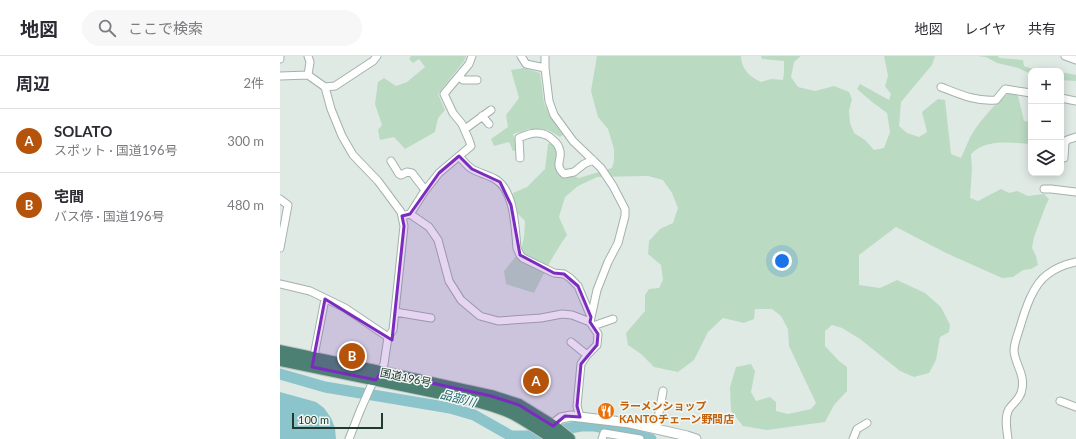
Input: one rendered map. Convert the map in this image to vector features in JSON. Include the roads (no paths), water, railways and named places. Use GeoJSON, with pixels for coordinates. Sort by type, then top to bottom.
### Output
{"type":"FeatureCollection","features":[{"type":"Feature","properties":{"kind":"highway","name":"国道196号"},"geometry":{"type":"LineString","coordinates":[[280,351],[313,362],[379,376],[491,396],[519,406],[556,433]]}},
{"type":"Feature","properties":{"kind":"highway","name":"国道196号"},"geometry":{"type":"LineString","coordinates":[[280,360],[313,362]]}},
{"type":"Feature","properties":{"kind":"highway","name":"国道196号"},"geometry":{"type":"LineString","coordinates":[[379,376],[489,404],[538,427],[556,433]]}},
{"type":"Feature","properties":{"kind":"street"},"geometry":{"type":"LineString","coordinates":[[308,56],[310,62],[308,75]]}},
{"type":"Feature","properties":{"kind":"street"},"geometry":{"type":"LineString","coordinates":[[280,76],[308,75],[326,87],[335,86],[373,61],[377,56]]}},
{"type":"Feature","properties":{"kind":"street"},"geometry":{"type":"LineString","coordinates":[[402,216],[410,214],[425,190],[439,173],[470,146],[470,140],[465,129],[453,113],[444,94],[469,64],[472,56]]}},
{"type":"Feature","properties":{"kind":"street"},"geometry":{"type":"LineString","coordinates":[[521,56],[526,64],[545,68]]}},
{"type":"Feature","properties":{"kind":"street"},"geometry":{"type":"LineString","coordinates":[[545,56],[549,101],[554,115],[573,141],[601,168],[625,209],[618,243],[608,262],[597,290],[592,322]]}},
{"type":"Feature","properties":{"kind":"street"},"geometry":{"type":"LineString","coordinates":[[1065,56],[1076,60]]}},
{"type":"Feature","properties":{"kind":"street"},"geometry":{"type":"LineString","coordinates":[[459,76],[463,80],[477,80]]}},
{"type":"Feature","properties":{"kind":"street"},"geometry":{"type":"LineString","coordinates":[[326,87],[331,109],[342,136],[352,155],[378,181],[401,212],[404,226],[393,330],[388,337],[384,364],[379,376],[371,386],[349,439]]}},
{"type":"Feature","properties":{"kind":"street"},"geometry":{"type":"LineString","coordinates":[[941,87],[970,98],[987,101],[996,100],[1005,89],[1028,93]]}},
{"type":"Feature","properties":{"kind":"street"},"geometry":{"type":"LineString","coordinates":[[1064,99],[1076,101]]}},
{"type":"Feature","properties":{"kind":"street"},"geometry":{"type":"LineString","coordinates":[[465,129],[491,110]]}},
{"type":"Feature","properties":{"kind":"street"},"geometry":{"type":"LineString","coordinates":[[482,116],[489,124]]}},
{"type":"Feature","properties":{"kind":"street"},"geometry":{"type":"LineString","coordinates":[[520,158],[519,138],[538,133],[546,134],[560,149],[560,171],[564,174],[574,172],[584,164],[593,160]]}},
{"type":"Feature","properties":{"kind":"street"},"geometry":{"type":"LineString","coordinates":[[1064,158],[1065,143],[1067,140],[1076,137]]}},
{"type":"Feature","properties":{"kind":"street"},"geometry":{"type":"LineString","coordinates":[[459,156],[472,169],[500,182],[506,190],[511,204],[517,248],[520,255],[523,258],[554,273],[564,274],[578,286],[598,334],[597,346],[587,355],[581,364],[577,406],[580,417]]}},
{"type":"Feature","properties":{"kind":"street"},"geometry":{"type":"LineString","coordinates":[[391,161],[399,174],[402,175],[407,172],[412,173],[425,190]]}},
{"type":"Feature","properties":{"kind":"street"},"geometry":{"type":"LineString","coordinates":[[1044,189],[1076,192]]}},
{"type":"Feature","properties":{"kind":"street"},"geometry":{"type":"LineString","coordinates":[[280,199],[288,205],[280,248]]}},
{"type":"Feature","properties":{"kind":"street"},"geometry":{"type":"LineString","coordinates":[[410,214],[429,227],[438,240],[449,281],[461,300],[480,316],[498,321],[541,318],[562,314],[572,315],[592,322],[613,319]]}},
{"type":"Feature","properties":{"kind":"street"},"geometry":{"type":"LineString","coordinates":[[1008,439],[1006,426],[1007,413],[1019,399],[1022,389],[1022,379],[1020,369],[1015,359],[1014,348],[1028,303],[1037,285],[1048,274],[1076,262]]}},
{"type":"Feature","properties":{"kind":"street"},"geometry":{"type":"LineString","coordinates":[[280,284],[310,291],[345,308],[388,337]]}},
{"type":"Feature","properties":{"kind":"street"},"geometry":{"type":"LineString","coordinates":[[313,362],[325,299]]}},
{"type":"Feature","properties":{"kind":"street"},"geometry":{"type":"LineString","coordinates":[[395,312],[431,318]]}},
{"type":"Feature","properties":{"kind":"street"},"geometry":{"type":"LineString","coordinates":[[571,342],[587,355]]}},
{"type":"Feature","properties":{"kind":"street"},"geometry":{"type":"LineString","coordinates":[[656,429],[663,391]]}},
{"type":"Feature","properties":{"kind":"street"},"geometry":{"type":"LineString","coordinates":[[1060,401],[1076,407]]}},
{"type":"Feature","properties":{"kind":"street"},"geometry":{"type":"LineString","coordinates":[[556,433],[561,418],[565,416],[630,423],[696,439]]}},
{"type":"Feature","properties":{"kind":"street"},"geometry":{"type":"LineString","coordinates":[[853,439],[857,429],[867,423]]}},
{"type":"Feature","properties":{"kind":"street"},"geometry":{"type":"LineString","coordinates":[[602,439],[604,433],[640,439]]}},
{"type":"Feature","properties":{"kind":"water"},"geometry":{"type":"Polygon","coordinates":[[[280,392],[316,402],[324,408],[331,418],[335,428],[336,439],[280,439],[280,392]]]}},
{"type":"Feature","properties":{"kind":"waterway","name":"品部川"},"geometry":{"type":"LineString","coordinates":[[280,374],[325,387],[450,408],[474,415],[511,436],[527,436],[581,426],[595,426],[651,439]]}},
{"type":"Feature","properties":{"kind":"place","name":"宅間"},"geometry":{"type":"Point","coordinates":[352,356]}},
{"type":"Feature","properties":{"kind":"place","name":"SOLATO"},"geometry":{"type":"Point","coordinates":[536,381]}},
{"type":"Feature","properties":{"kind":"place","name":"ラーメンショップ KANTOチェーン野間店"},"geometry":{"type":"Point","coordinates":[606,411]}}]}
